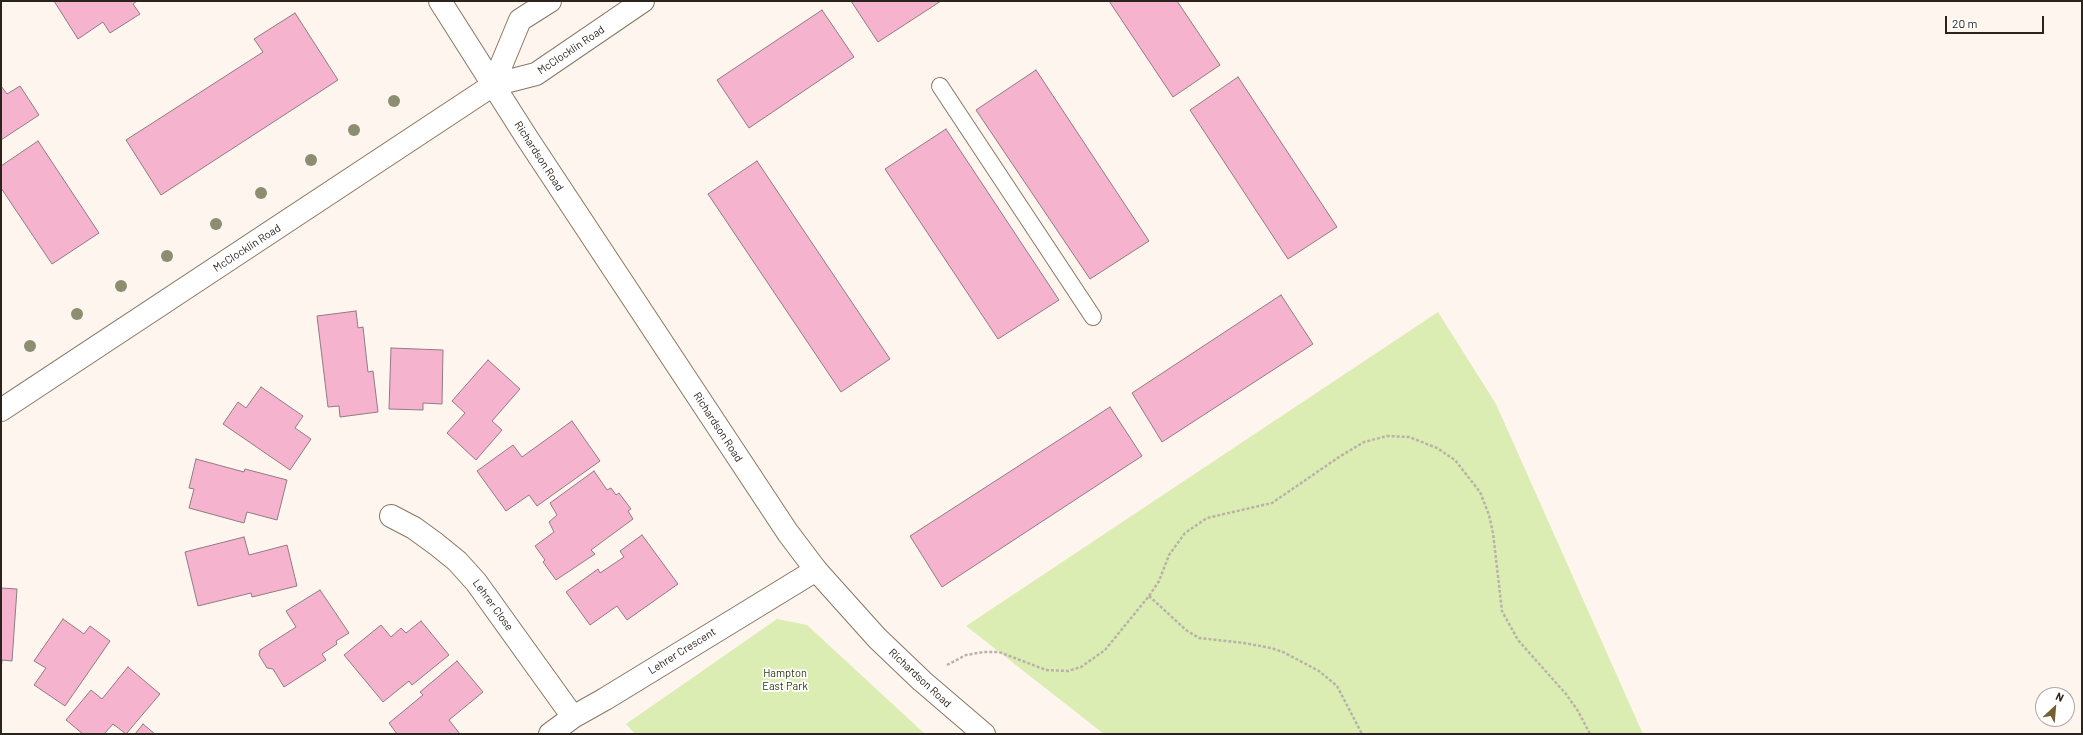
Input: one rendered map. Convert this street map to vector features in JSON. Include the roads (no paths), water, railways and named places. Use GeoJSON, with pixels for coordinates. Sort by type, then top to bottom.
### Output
{"type":"FeatureCollection","features":[{"type":"Feature","properties":{"kind":"street","name":"Richardson Road"},"geometry":{"type":"LineString","coordinates":[[440,1],[493,85],[784,528],[816,570],[877,638],[922,681],[984,734]]}},
{"type":"Feature","properties":{"kind":"street"},"geometry":{"type":"LineString","coordinates":[[493,85],[520,20],[550,1]]}},
{"type":"Feature","properties":{"kind":"street","name":"McClocklin Road"},"geometry":{"type":"LineString","coordinates":[[1,410],[493,85],[536,74],[643,1]]}},
{"type":"Feature","properties":{"kind":"street","name":"Lehrer Close"},"geometry":{"type":"LineString","coordinates":[[391,516],[414,528],[457,561],[476,582],[573,717]]}},
{"type":"Feature","properties":{"kind":"street","name":"Lehrer Crescent"},"geometry":{"type":"LineString","coordinates":[[550,734],[573,717],[816,570]]}},
{"type":"Feature","properties":{"kind":"lane"},"geometry":{"type":"LineString","coordinates":[[940,86],[1093,317]]}},
{"type":"Feature","properties":{"kind":"park label","name":"Hampton East Park"},"geometry":{"type":"Point","coordinates":[785,679]}}]}
